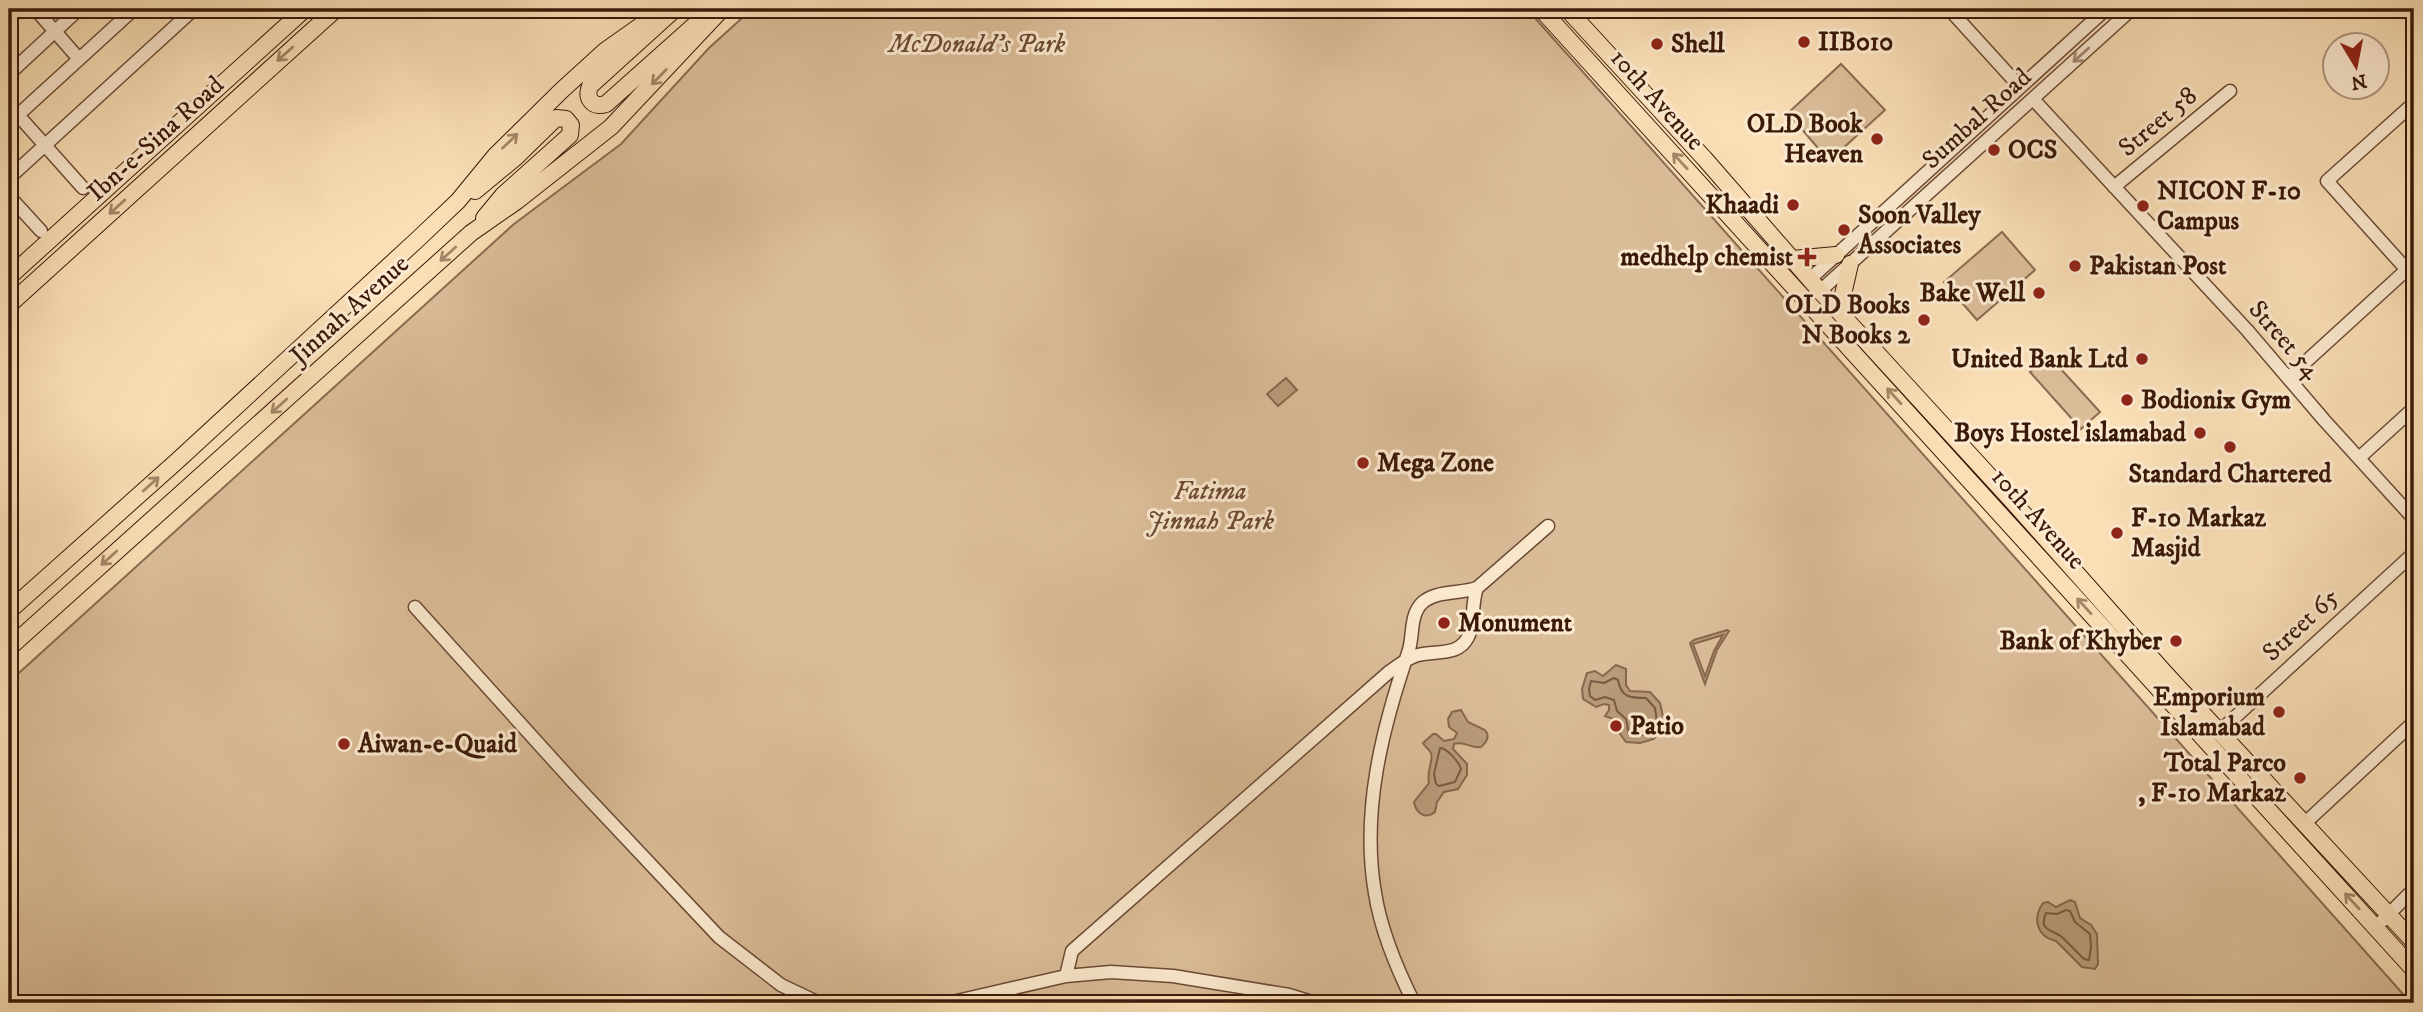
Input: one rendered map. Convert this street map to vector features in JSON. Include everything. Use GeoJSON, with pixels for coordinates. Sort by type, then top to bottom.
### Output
{"type":"FeatureCollection","features":[{"type":"Feature","properties":{"kind":"main road","name":"Ibn-e-Sina Road"},"geometry":{"type":"LineString","coordinates":[[9,277],[305,9]]}},
{"type":"Feature","properties":{"kind":"main road","name":"Ibn-e-Sina Road"},"geometry":{"type":"LineString","coordinates":[[9,305],[336,9]]}},
{"type":"Feature","properties":{"kind":"main road","name":"Jinnah Avenue"},"geometry":{"type":"LineString","coordinates":[[9,611],[268,379],[458,201],[495,156],[606,50],[664,9]]}},
{"type":"Feature","properties":{"kind":"main road"},"geometry":{"type":"LineString","coordinates":[[675,9],[590,86],[587,93],[593,104],[606,104],[713,9]]}},
{"type":"Feature","properties":{"kind":"main road","name":"Jinnah Avenue"},"geometry":{"type":"LineString","coordinates":[[9,648],[471,233],[517,201],[611,127],[722,9]]}},
{"type":"Feature","properties":{"kind":"main road","name":"10th Avenue"},"geometry":{"type":"LineString","coordinates":[[1541,9],[1937,432],[2129,644],[2414,970]]}},
{"type":"Feature","properties":{"kind":"main road","name":"10th Avenue"},"geometry":{"type":"LineString","coordinates":[[1567,9],[1704,158],[1839,312],[1937,432]]}},
{"type":"Feature","properties":{"kind":"main road"},"geometry":{"type":"LineString","coordinates":[[458,201],[481,187],[556,118],[566,119],[571,125],[570,135],[503,195],[471,233]]}},
{"type":"Feature","properties":{"kind":"main road"},"geometry":{"type":"LineString","coordinates":[[1792,259],[1836,255]]}},
{"type":"Feature","properties":{"kind":"main road"},"geometry":{"type":"LineString","coordinates":[[1839,312],[1850,264]]}},
{"type":"Feature","properties":{"kind":"main road","name":"10th Avenue"},"geometry":{"type":"LineString","coordinates":[[2129,644],[2220,731],[2414,942]]}},
{"type":"Feature","properties":{"kind":"street"},"geometry":{"type":"LineString","coordinates":[[9,74],[79,9]]}},
{"type":"Feature","properties":{"kind":"street"},"geometry":{"type":"LineString","coordinates":[[18,115],[134,9]]}},
{"type":"Feature","properties":{"kind":"street"},"geometry":{"type":"LineString","coordinates":[[9,178],[194,9]]}},
{"type":"Feature","properties":{"kind":"street"},"geometry":{"type":"LineString","coordinates":[[1949,9],[2020,87]]}},
{"type":"Feature","properties":{"kind":"street","name":"Sumbal Road"},"geometry":{"type":"LineString","coordinates":[[1815,285],[1836,255],[2106,9]]}},
{"type":"Feature","properties":{"kind":"street","name":"Sumbal Road"},"geometry":{"type":"LineString","coordinates":[[1815,285],[1850,264],[2132,9]]}},
{"type":"Feature","properties":{"kind":"street"},"geometry":{"type":"LineString","coordinates":[[30,10],[55,31],[79,59]]}},
{"type":"Feature","properties":{"kind":"street","name":"Street 58"},"geometry":{"type":"LineString","coordinates":[[2114,187],[2230,92]]}},
{"type":"Feature","properties":{"kind":"street","name":"Street 54"},"geometry":{"type":"LineString","coordinates":[[2033,99],[2247,330],[2414,519]]}},
{"type":"Feature","properties":{"kind":"street"},"geometry":{"type":"LineString","coordinates":[[2288,378],[2411,267],[2327,181],[2414,103]]}},
{"type":"Feature","properties":{"kind":"street"},"geometry":{"type":"LineString","coordinates":[[9,105],[83,188]]}},
{"type":"Feature","properties":{"kind":"street"},"geometry":{"type":"LineString","coordinates":[[9,196],[41,231]]}},
{"type":"Feature","properties":{"kind":"street"},"geometry":{"type":"LineString","coordinates":[[2359,458],[2414,408]]}},
{"type":"Feature","properties":{"kind":"street"},"geometry":{"type":"LineString","coordinates":[[1415,1003],[1386,939],[1375,893],[1371,843],[1378,757],[1388,714],[1411,643],[1414,616],[1418,607],[1434,595],[1464,593],[1477,589],[1548,526]]}},
{"type":"Feature","properties":{"kind":"street","name":"Street 65"},"geometry":{"type":"LineString","coordinates":[[2220,731],[2414,553]]}},
{"type":"Feature","properties":{"kind":"street"},"geometry":{"type":"LineString","coordinates":[[1066,976],[1072,951],[1340,714],[1406,661],[1421,654],[1447,653],[1464,644],[1472,628],[1472,603],[1477,589]]}},
{"type":"Feature","properties":{"kind":"street"},"geometry":{"type":"LineString","coordinates":[[415,607],[574,783],[719,937],[781,985],[819,1003]]}},
{"type":"Feature","properties":{"kind":"street"},"geometry":{"type":"LineString","coordinates":[[2304,824],[2414,722]]}},
{"type":"Feature","properties":{"kind":"street"},"geometry":{"type":"LineString","coordinates":[[2376,927],[2414,889]]}},
{"type":"Feature","properties":{"kind":"street"},"geometry":{"type":"LineString","coordinates":[[948,1003],[1066,976],[1111,972],[1173,976],[1289,995],[1315,1003]]}},
{"type":"Feature","properties":{"kind":"green space","name":"Fatima Jinnah Park"},"geometry":{"type":"Polygon","coordinates":[[[752,9],[1527,9],[2411,1003],[9,1003],[9,682],[514,224],[621,144],[709,48],[752,9]]]}},
{"type":"Feature","properties":{"kind":"green space"},"geometry":{"type":"Polygon","coordinates":[[[1841,64],[1885,110],[1829,161],[1788,113],[1841,64]]]}},
{"type":"Feature","properties":{"kind":"green space"},"geometry":{"type":"Polygon","coordinates":[[[2002,232],[2035,270],[1977,320],[1944,282],[2002,232]]]}},
{"type":"Feature","properties":{"kind":"green space"},"geometry":{"type":"Polygon","coordinates":[[[2049,356],[2100,412],[2081,429],[2030,372],[2049,356]]]}},
{"type":"Feature","properties":{"kind":"water"},"geometry":{"type":"Polygon","coordinates":[[[1286,378],[1297,390],[1278,406],[1267,394],[1286,378]]]}},
{"type":"Feature","properties":{"kind":"water"},"geometry":{"type":"Polygon","coordinates":[[[1729,631],[1717,650],[1705,684],[1690,643],[1729,631]],[[1723,635],[1693,644],[1705,676],[1723,635]]]}},
{"type":"Feature","properties":{"kind":"water"},"geometry":{"type":"Polygon","coordinates":[[[1616,665],[1626,669],[1626,685],[1630,691],[1650,692],[1660,703],[1664,721],[1654,739],[1640,743],[1626,742],[1620,734],[1619,721],[1605,716],[1609,705],[1596,707],[1583,699],[1582,689],[1587,673],[1595,671],[1603,676],[1616,665]]]}},
{"type":"Feature","properties":{"kind":"water"},"geometry":{"type":"Polygon","coordinates":[[[1461,710],[1468,722],[1485,730],[1487,739],[1481,747],[1454,744],[1453,749],[1467,764],[1467,775],[1458,789],[1444,792],[1437,802],[1435,812],[1424,815],[1419,812],[1414,802],[1429,783],[1432,756],[1423,743],[1433,734],[1444,741],[1454,739],[1457,733],[1449,727],[1448,719],[1452,712],[1461,710]]]}},
{"type":"Feature","properties":{"kind":"water"},"geometry":{"type":"Polygon","coordinates":[[[2070,900],[2075,902],[2080,918],[2091,925],[2097,934],[2098,964],[2095,969],[2082,967],[2056,941],[2044,936],[2038,926],[2038,915],[2043,903],[2048,902],[2056,907],[2070,900]]]}},
{"type":"Feature","properties":{"kind":"place","name":"IIB010"},"geometry":{"type":"Point","coordinates":[1804,42]}},
{"type":"Feature","properties":{"kind":"place","name":"Shell"},"geometry":{"type":"Point","coordinates":[1657,44]}},
{"type":"Feature","properties":{"kind":"place","name":"OLD Book Heaven"},"geometry":{"type":"Point","coordinates":[1877,139]}},
{"type":"Feature","properties":{"kind":"place","name":"OCS"},"geometry":{"type":"Point","coordinates":[1994,150]}},
{"type":"Feature","properties":{"kind":"place","name":"Khaadi"},"geometry":{"type":"Point","coordinates":[1793,205]}},
{"type":"Feature","properties":{"kind":"place","name":"NICON F-10 Campus"},"geometry":{"type":"Point","coordinates":[2143,206]}},
{"type":"Feature","properties":{"kind":"place","name":"Soon Valley Associates"},"geometry":{"type":"Point","coordinates":[1844,230]}},
{"type":"Feature","properties":{"kind":"place","name":"medhelp chemist"},"geometry":{"type":"Point","coordinates":[1807,257]}},
{"type":"Feature","properties":{"kind":"place","name":"Pakistan Post"},"geometry":{"type":"Point","coordinates":[2075,266]}},
{"type":"Feature","properties":{"kind":"place","name":"Bake Well"},"geometry":{"type":"Point","coordinates":[2039,293]}},
{"type":"Feature","properties":{"kind":"place","name":"OLD Books N Books 2"},"geometry":{"type":"Point","coordinates":[1924,320]}},
{"type":"Feature","properties":{"kind":"place","name":"United Bank Ltd"},"geometry":{"type":"Point","coordinates":[2142,359]}},
{"type":"Feature","properties":{"kind":"place","name":"Bodionix Gym"},"geometry":{"type":"Point","coordinates":[2127,400]}},
{"type":"Feature","properties":{"kind":"place","name":"Boys Hostel islamabad"},"geometry":{"type":"Point","coordinates":[2200,433]}},
{"type":"Feature","properties":{"kind":"place","name":"Standard Chartered"},"geometry":{"type":"Point","coordinates":[2230,447]}},
{"type":"Feature","properties":{"kind":"place","name":"Mega Zone"},"geometry":{"type":"Point","coordinates":[1363,463]}},
{"type":"Feature","properties":{"kind":"place","name":"F-10 Markaz Masjid"},"geometry":{"type":"Point","coordinates":[2117,533]}},
{"type":"Feature","properties":{"kind":"place","name":"Monument"},"geometry":{"type":"Point","coordinates":[1444,623]}},
{"type":"Feature","properties":{"kind":"place","name":"Bank of Khyber"},"geometry":{"type":"Point","coordinates":[2176,641]}},
{"type":"Feature","properties":{"kind":"place","name":"Emporium Islamabad"},"geometry":{"type":"Point","coordinates":[2279,712]}},
{"type":"Feature","properties":{"kind":"place","name":"Patio"},"geometry":{"type":"Point","coordinates":[1616,726]}},
{"type":"Feature","properties":{"kind":"place","name":"Aiwan-e-Quaid"},"geometry":{"type":"Point","coordinates":[344,744]}},
{"type":"Feature","properties":{"kind":"place","name":"Total Parco , F-10 Markaz"},"geometry":{"type":"Point","coordinates":[2300,778]}},
{"type":"Feature","properties":{"kind":"park label","name":"McDonald's Park"},"geometry":{"type":"Point","coordinates":[977,44]}}]}
